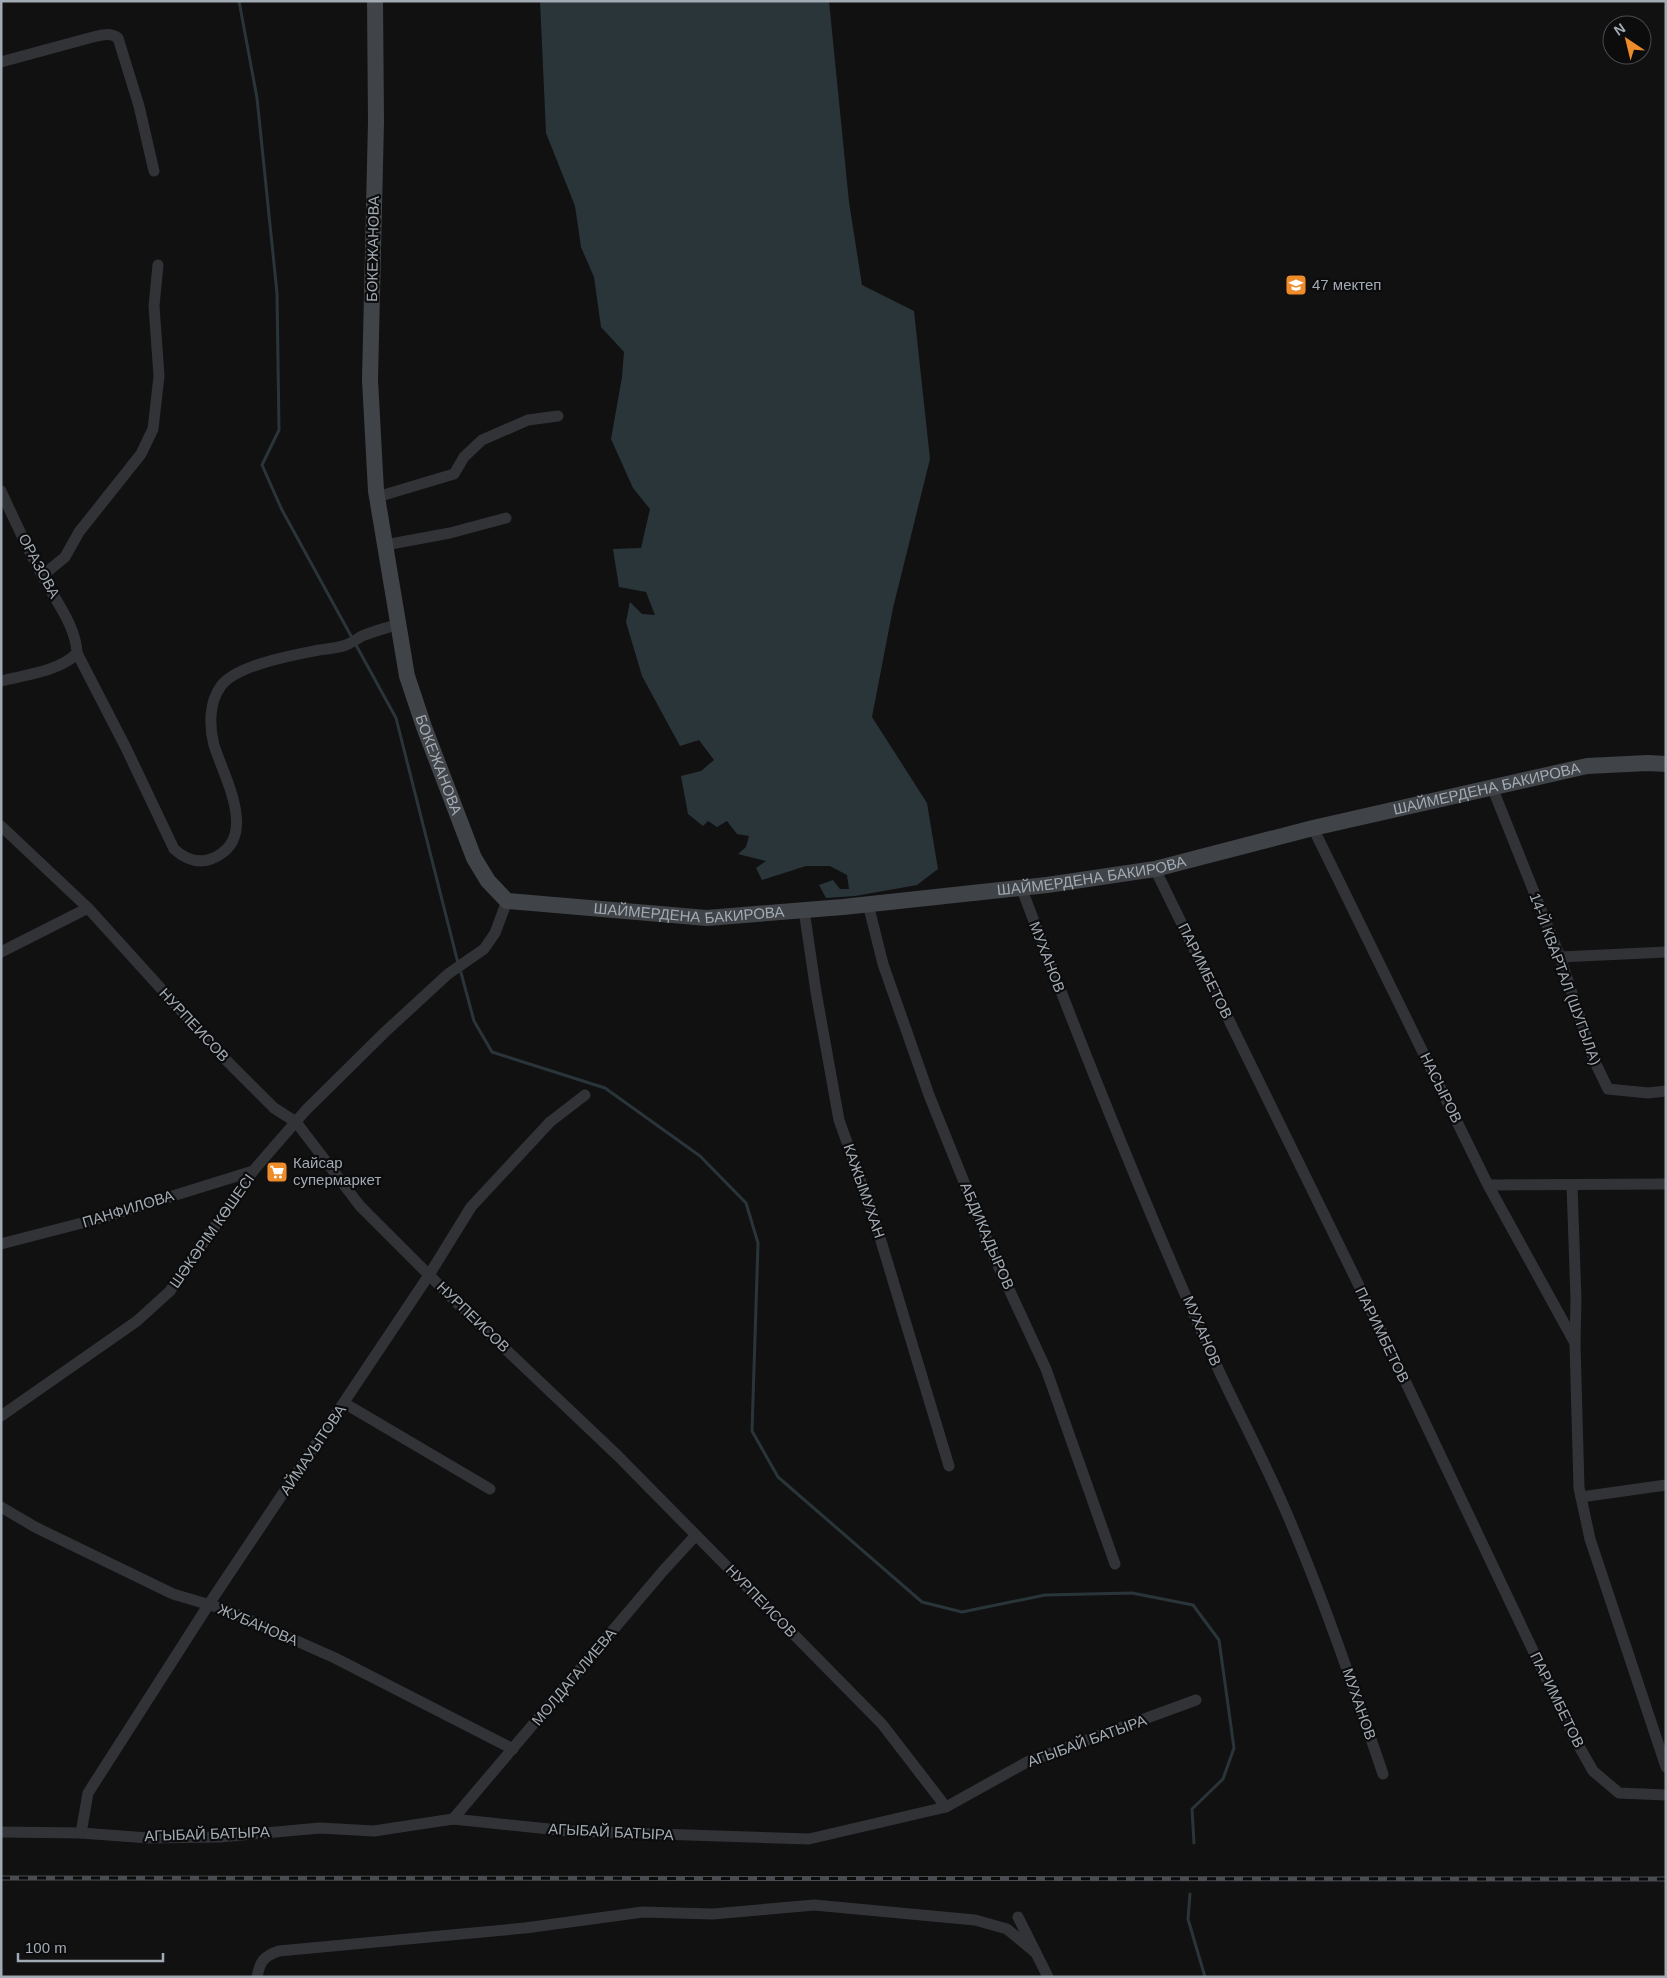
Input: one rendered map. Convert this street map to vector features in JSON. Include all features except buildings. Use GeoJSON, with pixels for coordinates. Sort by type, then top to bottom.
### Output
{"type":"FeatureCollection","features":[{"type":"Feature","properties":{"kind":"street","name":"БОКЕЖАНОВА"},"geometry":{"type":"LineString","coordinates":[[375,1],[376,122],[370,380],[377,497],[410,684],[424,727],[474,858],[488,881],[507,901]]}},
{"type":"Feature","properties":{"kind":"street"},"geometry":{"type":"LineString","coordinates":[[1,62],[93,37],[108,34],[114,35],[118,38],[139,106],[154,171]]}},
{"type":"Feature","properties":{"kind":"street"},"geometry":{"type":"LineString","coordinates":[[42,576],[65,557],[80,532],[141,454],[153,429],[159,376],[154,306],[158,265]]}},
{"type":"Feature","properties":{"kind":"street"},"geometry":{"type":"LineString","coordinates":[[377,497],[454,474],[464,457],[482,440],[528,420],[558,416]]}},
{"type":"Feature","properties":{"kind":"street","name":"ОРАЗОВА"},"geometry":{"type":"LineString","coordinates":[[1,491],[42,576],[58,602],[76,647],[139,774],[174,850],[185,859],[203,862],[214,858],[226,850],[235,838],[237,822],[234,803],[214,743],[211,724],[213,701],[222,685],[232,676],[246,669],[294,655],[345,645],[363,636],[398,624]]}},
{"type":"Feature","properties":{"kind":"street"},"geometry":{"type":"LineString","coordinates":[[385,545],[450,533],[506,518]]}},
{"type":"Feature","properties":{"kind":"street"},"geometry":{"type":"LineString","coordinates":[[1,681],[39,672],[70,660],[76,647]]}},
{"type":"Feature","properties":{"kind":"street","name":"ШАЙМЕРДЕНА БАКИРОВА"},"geometry":{"type":"LineString","coordinates":[[507,901],[707,918],[1021,888],[1155,869],[1313,828],[1587,766],[1648,762],[1666,764]]}},
{"type":"Feature","properties":{"kind":"street","name":"14-Й КВАРТАЛ (ШУГЫЛА)"},"geometry":{"type":"LineString","coordinates":[[1492,787],[1560,958],[1594,1060],[1608,1089],[1648,1093],[1666,1092]]}},
{"type":"Feature","properties":{"kind":"street","name":"НУРПЕИСОВ"},"geometry":{"type":"LineString","coordinates":[[1,826],[88,908],[223,1057],[274,1108],[296,1122],[360,1206],[429,1275],[618,1456],[882,1724],[946,1807]]}},
{"type":"Feature","properties":{"kind":"street","name":"НАСЫРОВ"},"geometry":{"type":"LineString","coordinates":[[1313,828],[1488,1185],[1575,1344]]}},
{"type":"Feature","properties":{"kind":"street","name":"ПАРИМБЕТОВ"},"geometry":{"type":"LineString","coordinates":[[1155,869],[1394,1358],[1575,1739],[1593,1771],[1619,1793],[1666,1795]]}},
{"type":"Feature","properties":{"kind":"street","name":"МУХАНОВ"},"geometry":{"type":"LineString","coordinates":[[1021,888],[1076,1034],[1151,1213],[1220,1372],[1290,1519],[1329,1617],[1383,1774]]}},
{"type":"Feature","properties":{"kind":"street","name":"ШӘКӘРІМ КӨШЕСІ"},"geometry":{"type":"LineString","coordinates":[[1,1416],[137,1321],[170,1291],[253,1171],[296,1122],[385,1032],[448,974],[484,948],[495,933],[507,901]]}},
{"type":"Feature","properties":{"kind":"street","name":"АБДИКАДЫРОВ"},"geometry":{"type":"LineString","coordinates":[[868,904],[884,964],[929,1095],[995,1259],[1046,1369],[1115,1564]]}},
{"type":"Feature","properties":{"kind":"street"},"geometry":{"type":"LineString","coordinates":[[1,952],[88,908]]}},
{"type":"Feature","properties":{"kind":"street","name":"КАЖЫМУХАН"},"geometry":{"type":"LineString","coordinates":[[804,910],[816,992],[839,1120],[875,1221],[948,1466]]}},
{"type":"Feature","properties":{"kind":"street"},"geometry":{"type":"LineString","coordinates":[[1560,958],[1666,952]]}},
{"type":"Feature","properties":{"kind":"street","name":"АЙМАУЫТОВА"},"geometry":{"type":"LineString","coordinates":[[81,1832],[88,1793],[209,1604],[429,1275],[470,1207],[550,1122],[585,1095]]}},
{"type":"Feature","properties":{"kind":"street","name":"ПАНФИЛОВА"},"geometry":{"type":"LineString","coordinates":[[1,1244],[106,1217],[253,1171]]}},
{"type":"Feature","properties":{"kind":"street"},"geometry":{"type":"LineString","coordinates":[[1488,1185],[1666,1184]]}},
{"type":"Feature","properties":{"kind":"street"},"geometry":{"type":"LineString","coordinates":[[1572,1185],[1580,1497],[1590,1539],[1666,1767]]}},
{"type":"Feature","properties":{"kind":"street"},"geometry":{"type":"LineString","coordinates":[[344,1403],[490,1488]]}},
{"type":"Feature","properties":{"kind":"street"},"geometry":{"type":"LineString","coordinates":[[1580,1497],[1666,1485]]}},
{"type":"Feature","properties":{"kind":"street","name":"ЖУБАНОВА"},"geometry":{"type":"LineString","coordinates":[[1,1507],[35,1527],[173,1594],[227,1610],[335,1658],[513,1749]]}},
{"type":"Feature","properties":{"kind":"street","name":"МОЛДАГАЛИЕВА"},"geometry":{"type":"LineString","coordinates":[[454,1820],[663,1571],[696,1535]]}},
{"type":"Feature","properties":{"kind":"street","name":"АГЫБАЙ БАТЫРА"},"geometry":{"type":"LineString","coordinates":[[1,1832],[81,1832],[148,1838],[220,1836],[320,1828],[374,1831],[454,1820],[568,1831],[808,1839],[946,1807],[1027,1762],[1196,1700]]}},
{"type":"Feature","properties":{"kind":"street"},"geometry":{"type":"LineString","coordinates":[[258,1974],[267,1955],[279,1951],[525,1928],[644,1912],[713,1914],[814,1906],[975,1920],[1007,1929],[1036,1953]]}},
{"type":"Feature","properties":{"kind":"street"},"geometry":{"type":"LineString","coordinates":[[1018,1917],[1048,1977]]}},
{"type":"Feature","properties":{"kind":"shaded area"},"geometry":{"type":"Polygon","coordinates":[[[540,1],[829,1],[849,202],[862,285],[914,311],[930,459],[893,608],[872,717],[927,803],[938,869],[917,885],[855,896],[826,898],[819,885],[833,880],[840,889],[849,889],[847,875],[830,866],[806,866],[762,880],[756,868],[766,861],[738,854],[746,847],[749,836],[737,834],[727,821],[717,827],[708,821],[703,826],[688,814],[681,776],[701,771],[714,760],[699,740],[680,746],[642,676],[626,622],[630,602],[642,614],[655,615],[646,592],[619,587],[613,549],[641,548],[650,509],[633,488],[611,439],[622,377],[624,352],[601,327],[594,277],[581,247],[575,206],[546,133],[540,1]]]}},
{"type":"Feature","properties":{"kind":"waterway"},"geometry":{"type":"LineString","coordinates":[[239,1],[257,98],[277,293],[279,430],[262,465],[282,510],[396,718],[458,963]]}},
{"type":"Feature","properties":{"kind":"waterway"},"geometry":{"type":"LineString","coordinates":[[460,969],[474,1021],[492,1052],[605,1088],[700,1156],[746,1203],[758,1243],[752,1431],[778,1477],[922,1602],[962,1612],[1045,1595],[1132,1593],[1193,1605],[1219,1640],[1234,1748],[1223,1779],[1192,1809],[1194,1843]]}},
{"type":"Feature","properties":{"kind":"waterway"},"geometry":{"type":"LineString","coordinates":[[1190,1894],[1188,1919],[1205,1977]]}},
{"type":"Feature","properties":{"kind":"railway"},"geometry":{"type":"LineString","coordinates":[[1,1878],[1666,1879]]}},
{"type":"Feature","properties":{"kind":"place","name":"47 мектеп"},"geometry":{"type":"Point","coordinates":[1296,285]}},
{"type":"Feature","properties":{"kind":"place","name":"Кайсар супермаркет"},"geometry":{"type":"Point","coordinates":[277,1172]}}]}
